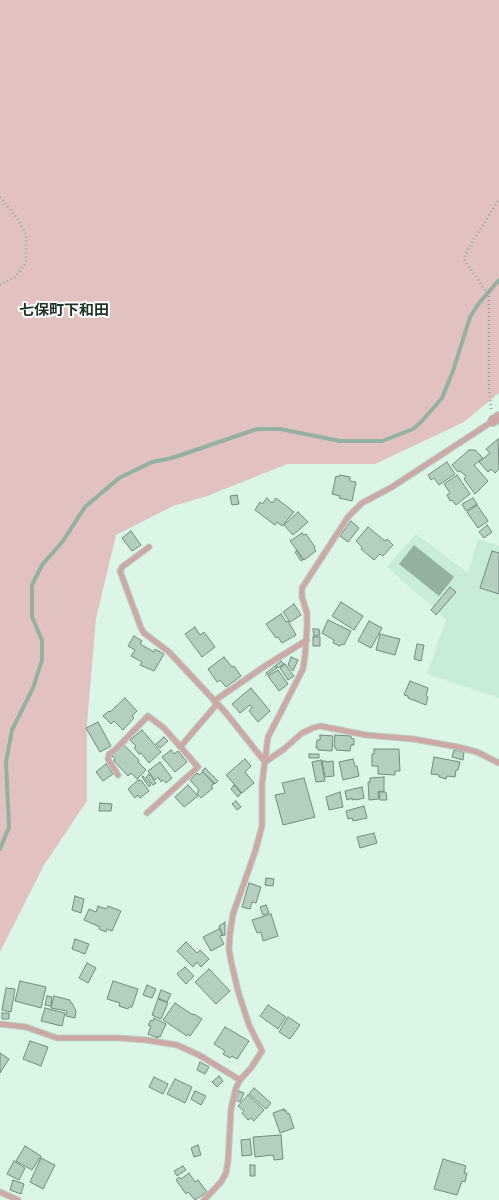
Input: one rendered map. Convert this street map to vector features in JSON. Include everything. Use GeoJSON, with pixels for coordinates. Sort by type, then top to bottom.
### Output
{"type":"FeatureCollection","features":[{"type":"Feature","properties":{"kind":"lane"},"geometry":{"type":"LineString","coordinates":[[204,1200],[221,1182],[226,1173],[231,1109],[236,1088],[240,1080],[251,1068],[262,1051],[249,1025],[238,991],[231,961],[230,934],[233,914],[255,852],[262,826],[262,784],[268,737],[303,669],[307,640],[307,613],[302,597],[302,588],[348,517],[362,503],[392,487],[496,419]]}},
{"type":"Feature","properties":{"kind":"lane"},"geometry":{"type":"LineString","coordinates":[[149,547],[122,567],[120,571],[141,628],[144,633],[169,652],[244,734],[266,762]]}},
{"type":"Feature","properties":{"kind":"lane"},"geometry":{"type":"LineString","coordinates":[[181,746],[216,703],[292,648],[307,640]]}},
{"type":"Feature","properties":{"kind":"lane"},"geometry":{"type":"LineString","coordinates":[[118,775],[108,759],[110,754],[148,716],[164,728],[198,767],[146,813]]}},
{"type":"Feature","properties":{"kind":"lane"},"geometry":{"type":"LineString","coordinates":[[266,762],[302,734],[320,726],[366,735],[413,739],[458,747],[477,752],[499,763]]}},
{"type":"Feature","properties":{"kind":"lane"},"geometry":{"type":"LineString","coordinates":[[0,1024],[26,1027],[57,1038],[118,1038],[146,1040],[178,1045],[199,1055],[240,1080]]}},
{"type":"Feature","properties":{"kind":"lane"},"geometry":{"type":"LineString","coordinates":[[0,1192],[18,1200]]}},
{"type":"Feature","properties":{"kind":"path"},"geometry":{"type":"LineString","coordinates":[[0,197],[17,218],[26,234],[26,263],[15,277],[0,285]]}},
{"type":"Feature","properties":{"kind":"path"},"geometry":{"type":"LineString","coordinates":[[496,419],[489,387],[489,296],[464,259],[464,254],[499,199]]}},
{"type":"Feature","properties":{"kind":"shaded area"},"geometry":{"type":"Polygon","coordinates":[[[0,0],[499,0],[499,393],[464,422],[375,464],[287,464],[207,496],[173,506],[116,535],[96,619],[87,724],[87,801],[44,865],[0,952],[0,0]]]}},
{"type":"Feature","properties":{"kind":"shaded area"},"geometry":{"type":"Polygon","coordinates":[[[416,534],[468,573],[478,539],[499,546],[499,698],[427,674],[446,619],[387,567],[416,534]]]}},
{"type":"Feature","properties":{"kind":"shaded area"},"geometry":{"type":"Polygon","coordinates":[[[414,545],[454,577],[439,596],[399,564],[414,545]]]}},
{"type":"Feature","properties":{"kind":"building"},"geometry":{"type":"Polygon","coordinates":[[[498,439],[499,469],[495,473],[491,469],[488,472],[479,462],[490,453],[486,449],[498,439]]]}},
{"type":"Feature","properties":{"kind":"building"},"geometry":{"type":"Polygon","coordinates":[[[469,450],[475,450],[483,458],[474,465],[488,481],[475,494],[464,479],[466,476],[460,471],[458,472],[452,465],[469,450]]]}},
{"type":"Feature","properties":{"kind":"building"},"geometry":{"type":"Polygon","coordinates":[[[447,462],[455,474],[439,485],[434,478],[431,480],[428,475],[447,462]]]}},
{"type":"Feature","properties":{"kind":"building"},"geometry":{"type":"Polygon","coordinates":[[[340,475],[350,477],[350,481],[356,482],[352,501],[339,498],[340,496],[332,494],[336,476],[339,477],[340,475]]]}},
{"type":"Feature","properties":{"kind":"building"},"geometry":{"type":"Polygon","coordinates":[[[457,475],[470,494],[456,505],[452,500],[450,501],[447,495],[450,493],[444,484],[457,475]]]}},
{"type":"Feature","properties":{"kind":"building"},"geometry":{"type":"Polygon","coordinates":[[[237,495],[239,504],[232,505],[230,496],[237,495]]]}},
{"type":"Feature","properties":{"kind":"building"},"geometry":{"type":"Polygon","coordinates":[[[267,498],[272,503],[276,498],[294,512],[282,526],[277,522],[275,525],[255,510],[260,502],[262,504],[267,498]]]}},
{"type":"Feature","properties":{"kind":"building"},"geometry":{"type":"Polygon","coordinates":[[[473,498],[477,504],[466,511],[462,504],[473,498]]]}},
{"type":"Feature","properties":{"kind":"building"},"geometry":{"type":"Polygon","coordinates":[[[477,505],[488,521],[478,528],[467,512],[477,505]]]}},
{"type":"Feature","properties":{"kind":"building"},"geometry":{"type":"Polygon","coordinates":[[[298,512],[308,522],[293,535],[284,525],[298,512]]]}},
{"type":"Feature","properties":{"kind":"building"},"geometry":{"type":"Polygon","coordinates":[[[351,521],[359,528],[348,542],[340,536],[351,521]]]}},
{"type":"Feature","properties":{"kind":"building"},"geometry":{"type":"Polygon","coordinates":[[[487,525],[492,532],[484,538],[479,532],[487,525]]]}},
{"type":"Feature","properties":{"kind":"building"},"geometry":{"type":"Polygon","coordinates":[[[368,527],[385,541],[387,539],[393,545],[383,556],[380,554],[374,560],[361,549],[362,547],[356,541],[368,527]]]}},
{"type":"Feature","properties":{"kind":"building"},"geometry":{"type":"Polygon","coordinates":[[[131,531],[141,545],[132,551],[122,538],[131,531]]]}},
{"type":"Feature","properties":{"kind":"building"},"geometry":{"type":"Polygon","coordinates":[[[302,533],[303,535],[306,534],[316,551],[304,560],[290,541],[302,533]]]}},
{"type":"Feature","properties":{"kind":"building"},"geometry":{"type":"Polygon","coordinates":[[[297,551],[303,560],[301,561],[295,552],[297,551]]]}},
{"type":"Feature","properties":{"kind":"building"},"geometry":{"type":"Polygon","coordinates":[[[492,551],[499,553],[499,594],[480,588],[492,551]]]}},
{"type":"Feature","properties":{"kind":"building"},"geometry":{"type":"Polygon","coordinates":[[[450,587],[456,592],[436,615],[431,610],[450,587]]]}},
{"type":"Feature","properties":{"kind":"building"},"geometry":{"type":"Polygon","coordinates":[[[341,602],[363,616],[354,630],[332,616],[341,602]]]}},
{"type":"Feature","properties":{"kind":"building"},"geometry":{"type":"Polygon","coordinates":[[[294,604],[301,615],[290,622],[283,612],[294,604]]]}},
{"type":"Feature","properties":{"kind":"building"},"geometry":{"type":"Polygon","coordinates":[[[281,614],[286,622],[288,621],[296,635],[282,643],[278,637],[276,638],[266,624],[281,614]]]}},
{"type":"Feature","properties":{"kind":"building"},"geometry":{"type":"Polygon","coordinates":[[[328,620],[351,631],[344,645],[342,644],[340,646],[333,643],[334,640],[322,633],[328,620]]]}},
{"type":"Feature","properties":{"kind":"building"},"geometry":{"type":"Polygon","coordinates":[[[369,621],[382,628],[371,648],[358,641],[369,621]]]}},
{"type":"Feature","properties":{"kind":"building"},"geometry":{"type":"Polygon","coordinates":[[[195,627],[200,635],[204,632],[215,647],[202,657],[185,634],[195,627]]]}},
{"type":"Feature","properties":{"kind":"building"},"geometry":{"type":"Polygon","coordinates":[[[313,629],[319,629],[320,635],[314,636],[313,629]]]}},
{"type":"Feature","properties":{"kind":"building"},"geometry":{"type":"Polygon","coordinates":[[[380,634],[400,639],[395,655],[376,650],[380,634]]]}},
{"type":"Feature","properties":{"kind":"building"},"geometry":{"type":"Polygon","coordinates":[[[134,636],[142,641],[140,644],[154,652],[155,649],[164,654],[154,671],[140,665],[142,662],[131,656],[135,650],[128,646],[134,636]]]}},
{"type":"Feature","properties":{"kind":"building"},"geometry":{"type":"Polygon","coordinates":[[[313,637],[320,637],[320,646],[313,646],[313,637]]]}},
{"type":"Feature","properties":{"kind":"building"},"geometry":{"type":"Polygon","coordinates":[[[417,644],[424,645],[421,661],[414,659],[417,644]]]}},
{"type":"Feature","properties":{"kind":"building"},"geometry":{"type":"Polygon","coordinates":[[[224,657],[232,667],[234,666],[241,676],[226,687],[220,680],[217,682],[208,669],[224,657]]]}},
{"type":"Feature","properties":{"kind":"building"},"geometry":{"type":"Polygon","coordinates":[[[291,657],[298,660],[293,671],[288,665],[291,657]]]}},
{"type":"Feature","properties":{"kind":"building"},"geometry":{"type":"Polygon","coordinates":[[[281,661],[284,664],[278,668],[276,665],[281,661]]]}},
{"type":"Feature","properties":{"kind":"building"},"geometry":{"type":"Polygon","coordinates":[[[285,664],[294,676],[288,680],[280,668],[285,664]]]}},
{"type":"Feature","properties":{"kind":"building"},"geometry":{"type":"Polygon","coordinates":[[[275,666],[277,668],[267,675],[266,673],[275,666]]]}},
{"type":"Feature","properties":{"kind":"building"},"geometry":{"type":"Polygon","coordinates":[[[278,670],[288,684],[279,691],[268,676],[278,670]]]}},
{"type":"Feature","properties":{"kind":"building"},"geometry":{"type":"Polygon","coordinates":[[[410,681],[428,688],[426,705],[404,695],[410,681]]]}},
{"type":"Feature","properties":{"kind":"building"},"geometry":{"type":"Polygon","coordinates":[[[251,688],[270,711],[258,722],[249,711],[252,707],[250,705],[240,713],[232,704],[251,688]]]}},
{"type":"Feature","properties":{"kind":"building"},"geometry":{"type":"Polygon","coordinates":[[[125,698],[137,711],[132,716],[134,718],[123,730],[114,721],[111,724],[103,716],[109,711],[110,712],[125,698]]]}},
{"type":"Feature","properties":{"kind":"building"},"geometry":{"type":"Polygon","coordinates":[[[98,722],[111,746],[100,752],[86,728],[98,722]]]}},
{"type":"Feature","properties":{"kind":"building"},"geometry":{"type":"Polygon","coordinates":[[[142,730],[161,752],[149,763],[141,753],[139,754],[134,748],[136,746],[130,740],[142,730]]]}},
{"type":"Feature","properties":{"kind":"building"},"geometry":{"type":"Polygon","coordinates":[[[320,735],[333,736],[332,751],[318,750],[318,748],[316,748],[317,740],[320,740],[320,735]]]}},
{"type":"Feature","properties":{"kind":"building"},"geometry":{"type":"Polygon","coordinates":[[[335,735],[351,736],[351,738],[354,739],[354,745],[351,745],[350,751],[336,750],[334,747],[335,735]]]}},
{"type":"Feature","properties":{"kind":"building"},"geometry":{"type":"Polygon","coordinates":[[[164,737],[168,741],[160,748],[156,744],[164,737]]]}},
{"type":"Feature","properties":{"kind":"building"},"geometry":{"type":"Polygon","coordinates":[[[124,745],[139,760],[138,762],[146,770],[137,779],[131,773],[128,776],[114,761],[115,759],[112,756],[124,745]]]}},
{"type":"Feature","properties":{"kind":"building"},"geometry":{"type":"Polygon","coordinates":[[[374,749],[399,749],[400,771],[395,771],[395,775],[378,774],[378,766],[372,766],[372,754],[374,754],[374,749]]]}},
{"type":"Feature","properties":{"kind":"building"},"geometry":{"type":"Polygon","coordinates":[[[171,750],[174,754],[178,751],[187,762],[175,772],[162,757],[171,750]]]}},
{"type":"Feature","properties":{"kind":"building"},"geometry":{"type":"Polygon","coordinates":[[[454,750],[464,752],[463,760],[452,757],[454,750]]]}},
{"type":"Feature","properties":{"kind":"building"},"geometry":{"type":"Polygon","coordinates":[[[309,754],[319,754],[319,758],[309,758],[309,754]]]}},
{"type":"Feature","properties":{"kind":"building"},"geometry":{"type":"Polygon","coordinates":[[[434,757],[460,762],[458,770],[456,770],[455,777],[447,776],[446,779],[439,777],[439,775],[431,774],[434,757]]]}},
{"type":"Feature","properties":{"kind":"building"},"geometry":{"type":"Polygon","coordinates":[[[245,759],[251,766],[245,772],[254,783],[242,793],[226,775],[245,759]]]}},
{"type":"Feature","properties":{"kind":"building"},"geometry":{"type":"Polygon","coordinates":[[[353,759],[355,766],[357,766],[359,776],[343,780],[339,762],[353,759]]]}},
{"type":"Feature","properties":{"kind":"building"},"geometry":{"type":"Polygon","coordinates":[[[321,760],[325,781],[316,782],[312,762],[321,760]]]}},
{"type":"Feature","properties":{"kind":"building"},"geometry":{"type":"Polygon","coordinates":[[[322,761],[333,761],[334,776],[325,777],[322,761]]]}},
{"type":"Feature","properties":{"kind":"building"},"geometry":{"type":"Polygon","coordinates":[[[160,762],[172,778],[166,783],[163,780],[161,782],[158,777],[155,780],[148,771],[160,762]]]}},
{"type":"Feature","properties":{"kind":"building"},"geometry":{"type":"Polygon","coordinates":[[[106,764],[113,774],[103,781],[96,772],[106,764]]]}},
{"type":"Feature","properties":{"kind":"building"},"geometry":{"type":"Polygon","coordinates":[[[205,768],[218,781],[215,784],[202,771],[205,768]]]}},
{"type":"Feature","properties":{"kind":"building"},"geometry":{"type":"Polygon","coordinates":[[[203,772],[214,784],[211,786],[213,788],[201,798],[197,793],[199,790],[190,780],[197,773],[199,775],[203,772]]]}},
{"type":"Feature","properties":{"kind":"building"},"geometry":{"type":"Polygon","coordinates":[[[149,774],[156,783],[153,785],[146,777],[149,774]]]}},
{"type":"Feature","properties":{"kind":"building"},"geometry":{"type":"Polygon","coordinates":[[[143,776],[151,785],[149,787],[142,777],[143,776]]]}},
{"type":"Feature","properties":{"kind":"building"},"geometry":{"type":"Polygon","coordinates":[[[384,777],[384,791],[378,792],[379,799],[369,800],[368,782],[370,782],[370,778],[384,777]]]}},
{"type":"Feature","properties":{"kind":"building"},"geometry":{"type":"Polygon","coordinates":[[[304,778],[315,817],[283,825],[275,795],[285,793],[282,783],[304,778]]]}},
{"type":"Feature","properties":{"kind":"building"},"geometry":{"type":"Polygon","coordinates":[[[138,780],[141,780],[149,791],[140,798],[138,795],[135,798],[128,789],[138,780]]]}},
{"type":"Feature","properties":{"kind":"building"},"geometry":{"type":"Polygon","coordinates":[[[188,785],[198,796],[184,807],[175,797],[188,785]]]}},
{"type":"Feature","properties":{"kind":"building"},"geometry":{"type":"Polygon","coordinates":[[[234,785],[241,793],[238,797],[231,789],[234,785]]]}},
{"type":"Feature","properties":{"kind":"building"},"geometry":{"type":"Polygon","coordinates":[[[362,787],[364,798],[352,800],[352,798],[347,800],[345,791],[362,787]]]}},
{"type":"Feature","properties":{"kind":"building"},"geometry":{"type":"Polygon","coordinates":[[[340,792],[343,807],[329,810],[326,797],[340,792]]]}},
{"type":"Feature","properties":{"kind":"building"},"geometry":{"type":"Polygon","coordinates":[[[379,792],[386,792],[387,800],[380,800],[379,792]]]}},
{"type":"Feature","properties":{"kind":"building"},"geometry":{"type":"Polygon","coordinates":[[[236,801],[241,807],[237,810],[232,804],[236,801]]]}},
{"type":"Feature","properties":{"kind":"building"},"geometry":{"type":"Polygon","coordinates":[[[100,803],[112,804],[111,811],[99,811],[100,803]]]}},
{"type":"Feature","properties":{"kind":"building"},"geometry":{"type":"Polygon","coordinates":[[[364,806],[367,818],[353,821],[352,818],[348,819],[346,811],[364,806]]]}},
{"type":"Feature","properties":{"kind":"building"},"geometry":{"type":"Polygon","coordinates":[[[374,833],[377,843],[360,848],[357,837],[374,833]]]}},
{"type":"Feature","properties":{"kind":"building"},"geometry":{"type":"Polygon","coordinates":[[[266,878],[274,879],[273,886],[265,885],[266,878]]]}},
{"type":"Feature","properties":{"kind":"building"},"geometry":{"type":"Polygon","coordinates":[[[249,883],[261,887],[256,903],[252,902],[250,909],[242,907],[249,883]]]}},
{"type":"Feature","properties":{"kind":"building"},"geometry":{"type":"Polygon","coordinates":[[[75,896],[84,899],[81,913],[72,910],[75,896]]]}},
{"type":"Feature","properties":{"kind":"building"},"geometry":{"type":"Polygon","coordinates":[[[266,905],[269,913],[263,915],[260,907],[266,905]]]}},
{"type":"Feature","properties":{"kind":"building"},"geometry":{"type":"Polygon","coordinates":[[[98,906],[106,909],[108,906],[121,911],[112,931],[107,929],[106,932],[99,929],[100,927],[84,920],[89,909],[96,912],[98,906]]]}},
{"type":"Feature","properties":{"kind":"building"},"geometry":{"type":"Polygon","coordinates":[[[271,914],[278,936],[263,941],[261,932],[257,933],[252,920],[271,914]]]}},
{"type":"Feature","properties":{"kind":"building"},"geometry":{"type":"Polygon","coordinates":[[[225,922],[225,935],[223,936],[219,926],[225,922]]]}},
{"type":"Feature","properties":{"kind":"building"},"geometry":{"type":"Polygon","coordinates":[[[219,929],[223,935],[220,936],[224,944],[211,951],[203,937],[219,929]]]}},
{"type":"Feature","properties":{"kind":"building"},"geometry":{"type":"Polygon","coordinates":[[[75,939],[89,944],[85,954],[72,949],[75,939]]]}},
{"type":"Feature","properties":{"kind":"building"},"geometry":{"type":"Polygon","coordinates":[[[186,942],[197,953],[200,950],[209,959],[201,967],[197,962],[193,967],[177,951],[186,942]]]}},
{"type":"Feature","properties":{"kind":"building"},"geometry":{"type":"Polygon","coordinates":[[[87,963],[96,968],[88,983],[79,978],[87,963]]]}},
{"type":"Feature","properties":{"kind":"building"},"geometry":{"type":"Polygon","coordinates":[[[185,967],[194,976],[186,984],[177,974],[185,967]]]}},
{"type":"Feature","properties":{"kind":"building"},"geometry":{"type":"Polygon","coordinates":[[[209,969],[230,991],[216,1004],[195,982],[209,969]]]}},
{"type":"Feature","properties":{"kind":"building"},"geometry":{"type":"Polygon","coordinates":[[[20,981],[46,987],[41,1008],[15,1001],[20,981]]]}},
{"type":"Feature","properties":{"kind":"building"},"geometry":{"type":"Polygon","coordinates":[[[113,981],[138,989],[132,1007],[129,1007],[128,1009],[119,1006],[120,1003],[107,999],[113,981]]]}},
{"type":"Feature","properties":{"kind":"building"},"geometry":{"type":"Polygon","coordinates":[[[147,985],[156,989],[152,998],[143,995],[147,985]]]}},
{"type":"Feature","properties":{"kind":"building"},"geometry":{"type":"Polygon","coordinates":[[[6,988],[15,989],[11,1012],[2,1010],[6,988]]]}},
{"type":"Feature","properties":{"kind":"building"},"geometry":{"type":"Polygon","coordinates":[[[161,990],[171,994],[167,1002],[158,998],[161,990]]]}},
{"type":"Feature","properties":{"kind":"building"},"geometry":{"type":"Polygon","coordinates":[[[47,996],[52,997],[51,1006],[45,1005],[47,996]]]}},
{"type":"Feature","properties":{"kind":"building"},"geometry":{"type":"Polygon","coordinates":[[[54,996],[70,1000],[76,1011],[75,1018],[66,1016],[67,1011],[51,1008],[54,996]]]}},
{"type":"Feature","properties":{"kind":"building"},"geometry":{"type":"Polygon","coordinates":[[[158,999],[168,1003],[161,1019],[152,1015],[158,999]]]}},
{"type":"Feature","properties":{"kind":"building"},"geometry":{"type":"Polygon","coordinates":[[[175,1003],[202,1019],[190,1036],[188,1034],[187,1036],[163,1020],[175,1003]]]}},
{"type":"Feature","properties":{"kind":"building"},"geometry":{"type":"Polygon","coordinates":[[[268,1005],[286,1017],[278,1029],[260,1016],[268,1005]]]}},
{"type":"Feature","properties":{"kind":"building"},"geometry":{"type":"Polygon","coordinates":[[[45,1008],[65,1013],[62,1026],[41,1021],[45,1008]]]}},
{"type":"Feature","properties":{"kind":"building"},"geometry":{"type":"Polygon","coordinates":[[[2,1013],[9,1013],[9,1019],[2,1019],[2,1013]]]}},
{"type":"Feature","properties":{"kind":"building"},"geometry":{"type":"Polygon","coordinates":[[[288,1017],[300,1025],[290,1039],[279,1032],[288,1017]]]}},
{"type":"Feature","properties":{"kind":"building"},"geometry":{"type":"Polygon","coordinates":[[[154,1018],[166,1024],[160,1037],[158,1036],[158,1038],[148,1034],[151,1026],[148,1025],[154,1018]]]}},
{"type":"Feature","properties":{"kind":"building"},"geometry":{"type":"Polygon","coordinates":[[[225,1027],[249,1041],[237,1059],[232,1056],[230,1058],[223,1054],[225,1051],[214,1044],[225,1027]]]}},
{"type":"Feature","properties":{"kind":"building"},"geometry":{"type":"Polygon","coordinates":[[[30,1041],[48,1047],[41,1066],[23,1059],[30,1041]]]}},
{"type":"Feature","properties":{"kind":"building"},"geometry":{"type":"Polygon","coordinates":[[[0,1053],[9,1059],[0,1073],[0,1053]]]}},
{"type":"Feature","properties":{"kind":"building"},"geometry":{"type":"Polygon","coordinates":[[[200,1062],[209,1067],[205,1074],[197,1070],[200,1062]]]}},
{"type":"Feature","properties":{"kind":"building"},"geometry":{"type":"Polygon","coordinates":[[[219,1076],[223,1081],[217,1087],[212,1082],[219,1076]]]}},
{"type":"Feature","properties":{"kind":"building"},"geometry":{"type":"Polygon","coordinates":[[[154,1077],[168,1084],[163,1094],[149,1087],[154,1077]]]}},
{"type":"Feature","properties":{"kind":"building"},"geometry":{"type":"Polygon","coordinates":[[[175,1079],[192,1087],[185,1103],[167,1094],[175,1079]]]}},
{"type":"Feature","properties":{"kind":"building"},"geometry":{"type":"Polygon","coordinates":[[[254,1088],[271,1103],[266,1109],[249,1094],[254,1088]]]}},
{"type":"Feature","properties":{"kind":"building"},"geometry":{"type":"Polygon","coordinates":[[[195,1091],[206,1096],[201,1105],[191,1099],[195,1091]]]}},
{"type":"Feature","properties":{"kind":"building"},"geometry":{"type":"Polygon","coordinates":[[[239,1091],[244,1093],[240,1102],[236,1100],[239,1091]]]}},
{"type":"Feature","properties":{"kind":"building"},"geometry":{"type":"Polygon","coordinates":[[[248,1095],[264,1110],[254,1121],[251,1118],[248,1120],[242,1113],[244,1111],[238,1106],[248,1095]]]}},
{"type":"Feature","properties":{"kind":"building"},"geometry":{"type":"Polygon","coordinates":[[[284,1109],[284,1111],[286,1110],[287,1114],[289,1113],[294,1128],[280,1133],[273,1113],[284,1109]]]}},
{"type":"Feature","properties":{"kind":"building"},"geometry":{"type":"Polygon","coordinates":[[[281,1135],[283,1159],[274,1160],[273,1155],[255,1157],[253,1137],[281,1135]]]}},
{"type":"Feature","properties":{"kind":"building"},"geometry":{"type":"Polygon","coordinates":[[[250,1139],[252,1155],[242,1156],[241,1140],[250,1139]]]}},
{"type":"Feature","properties":{"kind":"building"},"geometry":{"type":"Polygon","coordinates":[[[198,1145],[201,1155],[194,1157],[191,1148],[198,1145]]]}},
{"type":"Feature","properties":{"kind":"building"},"geometry":{"type":"Polygon","coordinates":[[[25,1146],[41,1156],[32,1170],[16,1161],[25,1146]]]}},
{"type":"Feature","properties":{"kind":"building"},"geometry":{"type":"Polygon","coordinates":[[[41,1158],[55,1165],[43,1189],[30,1182],[41,1158]]]}},
{"type":"Feature","properties":{"kind":"building"},"geometry":{"type":"Polygon","coordinates":[[[443,1159],[466,1166],[464,1173],[467,1173],[465,1182],[462,1181],[457,1195],[434,1189],[443,1159]]]}},
{"type":"Feature","properties":{"kind":"building"},"geometry":{"type":"Polygon","coordinates":[[[14,1161],[25,1168],[19,1180],[7,1174],[14,1161]]]}},
{"type":"Feature","properties":{"kind":"building"},"geometry":{"type":"Polygon","coordinates":[[[250,1165],[255,1165],[255,1176],[250,1176],[250,1165]]]}},
{"type":"Feature","properties":{"kind":"building"},"geometry":{"type":"Polygon","coordinates":[[[183,1166],[186,1170],[177,1176],[174,1171],[183,1166]]]}},
{"type":"Feature","properties":{"kind":"building"},"geometry":{"type":"Polygon","coordinates":[[[189,1173],[195,1182],[198,1180],[207,1192],[195,1200],[188,1192],[186,1194],[176,1180],[179,1177],[181,1179],[189,1173]]]}},
{"type":"Feature","properties":{"kind":"building"},"geometry":{"type":"Polygon","coordinates":[[[13,1180],[24,1184],[21,1194],[10,1190],[13,1180]]]}},
{"type":"Feature","properties":{"kind":"waterway"},"geometry":{"type":"LineString","coordinates":[[0,849],[9,827],[6,762],[12,730],[33,688],[42,660],[42,640],[32,617],[32,585],[42,565],[63,541],[85,507],[119,478],[152,462],[172,458],[257,429],[280,429],[340,441],[382,441],[413,429],[442,398],[453,371],[470,317],[479,303],[499,280]]}},
{"type":"Feature","properties":{"kind":"district","name":"七保町下和田"},"geometry":{"type":"Point","coordinates":[64,310]}}]}
